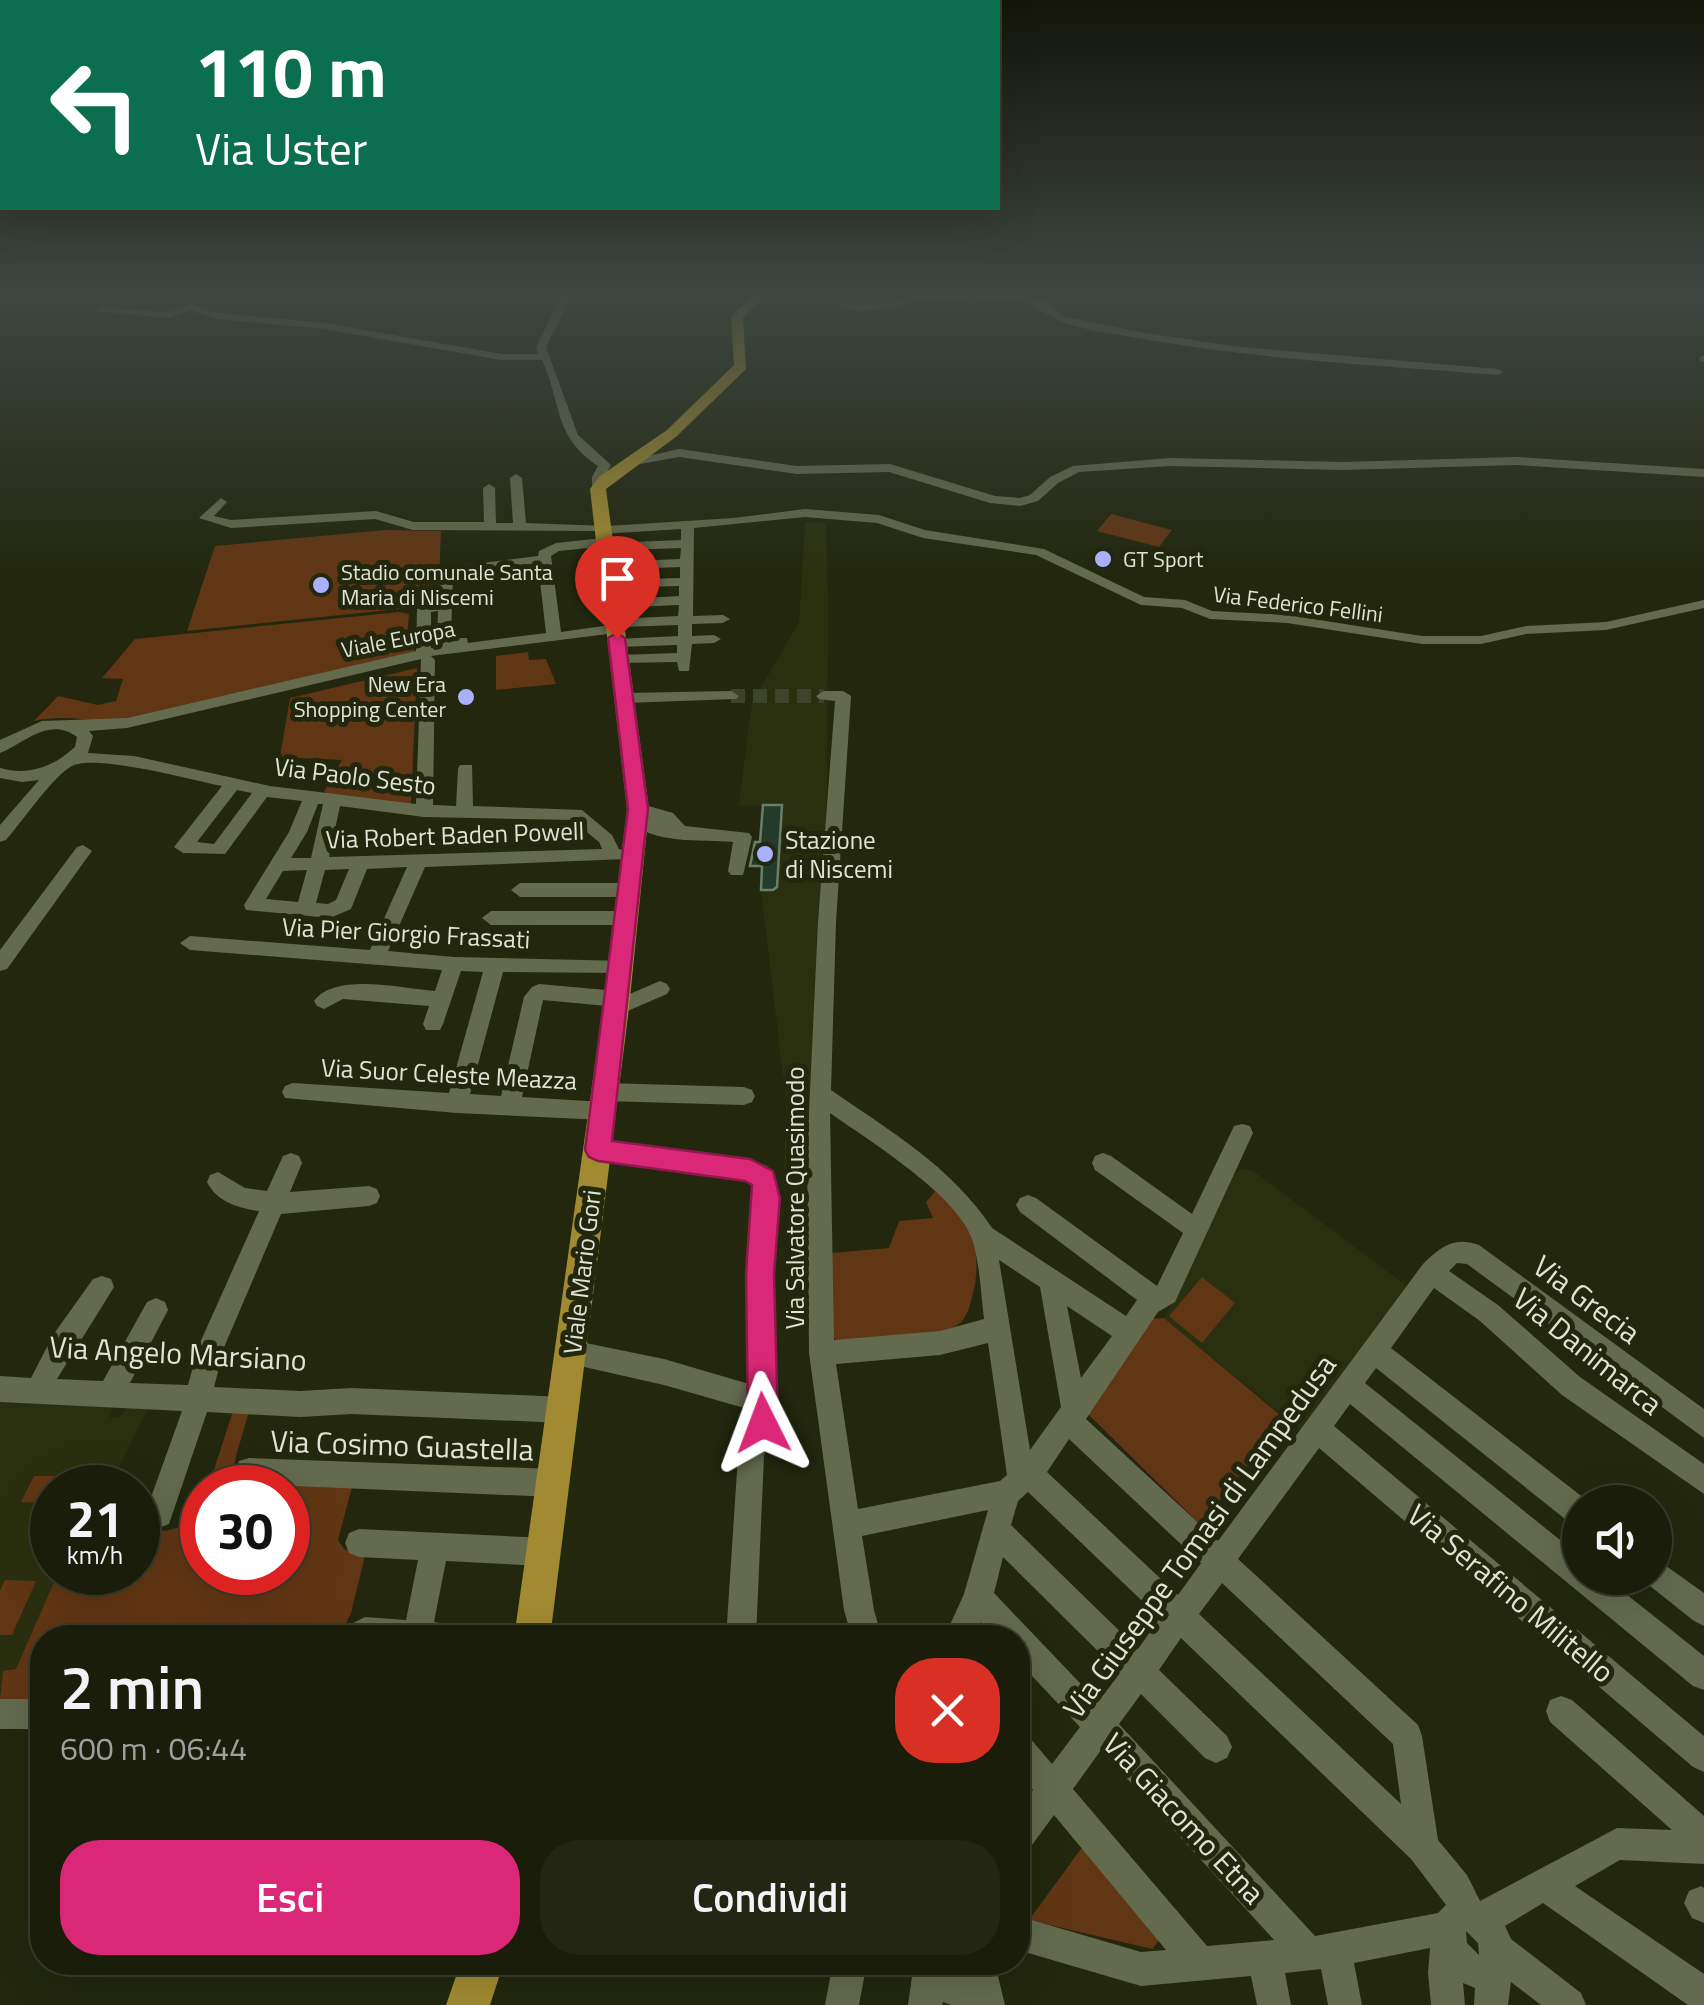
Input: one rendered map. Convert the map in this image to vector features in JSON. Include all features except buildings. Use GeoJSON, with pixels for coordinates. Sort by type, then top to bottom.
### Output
{"type":"FeatureCollection","features":[{"type":"Feature","properties":{"kind":"main road"},"geometry":{"type":"LineString","coordinates":[[598,489],[605,478],[672,433],[718,389]]}},
{"type":"Feature","properties":{"kind":"main road","name":"Viale Mario Gori"},"geometry":{"type":"LineString","coordinates":[[534,1625],[617,1003],[633,834],[625,698],[598,489]]}},
{"type":"Feature","properties":{"kind":"main road"},"geometry":{"type":"LineString","coordinates":[[468,2005],[478,1975]]}},
{"type":"Feature","properties":{"kind":"street"},"geometry":{"type":"LineString","coordinates":[[554,389],[566,429],[587,456],[606,466],[598,477],[598,489]]}},
{"type":"Feature","properties":{"kind":"street"},"geometry":{"type":"LineString","coordinates":[[672,433],[672,448],[679,453]]}},
{"type":"Feature","properties":{"kind":"street"},"geometry":{"type":"LineString","coordinates":[[629,462],[679,453],[797,470],[890,468],[994,500],[1020,502],[1034,498],[1054,480],[1077,470],[1170,462],[1342,466],[1517,461],[1704,474]]}},
{"type":"Feature","properties":{"kind":"street"},"geometry":{"type":"LineString","coordinates":[[516,478],[520,524]]}},
{"type":"Feature","properties":{"kind":"street"},"geometry":{"type":"LineString","coordinates":[[489,488],[490,525]]}},
{"type":"Feature","properties":{"kind":"street"},"geometry":{"type":"LineString","coordinates":[[221,502],[204,518],[231,524],[376,515],[414,526],[520,524],[610,591],[685,620],[723,618]]}},
{"type":"Feature","properties":{"kind":"street","name":"Via Federico Fellini"},"geometry":{"type":"LineString","coordinates":[[610,591],[688,526],[805,513],[878,518],[923,534],[1039,552],[1141,601],[1185,604],[1210,616],[1287,620],[1422,640],[1481,640],[1526,630],[1606,626],[1704,604]]}},
{"type":"Feature","properties":{"kind":"street"},"geometry":{"type":"LineString","coordinates":[[684,655],[688,526]]}},
{"type":"Feature","properties":{"kind":"street"},"geometry":{"type":"LineString","coordinates":[[610,591],[687,544]]}},
{"type":"Feature","properties":{"kind":"street"},"geometry":{"type":"LineString","coordinates":[[545,560],[446,571],[444,643],[553,633],[545,560],[544,554],[556,547],[684,655]]}},
{"type":"Feature","properties":{"kind":"street"},"geometry":{"type":"LineString","coordinates":[[610,591],[687,563]]}},
{"type":"Feature","properties":{"kind":"street"},"geometry":{"type":"LineString","coordinates":[[610,591],[686,582]]}},
{"type":"Feature","properties":{"kind":"street"},"geometry":{"type":"LineString","coordinates":[[610,591],[686,600]]}},
{"type":"Feature","properties":{"kind":"street","name":"Viale Europa"},"geometry":{"type":"LineString","coordinates":[[5,742],[39,727],[127,722],[553,633],[610,591]]}},
{"type":"Feature","properties":{"kind":"street","name":"Viale Europa"},"geometry":{"type":"LineString","coordinates":[[72,759],[120,732],[425,657],[610,591]]}},
{"type":"Feature","properties":{"kind":"street"},"geometry":{"type":"LineString","coordinates":[[424,811],[424,609],[445,606]]}},
{"type":"Feature","properties":{"kind":"street"},"geometry":{"type":"LineString","coordinates":[[684,655],[714,640]]}},
{"type":"Feature","properties":{"kind":"street"},"geometry":{"type":"LineString","coordinates":[[625,698],[730,696]]}},
{"type":"Feature","properties":{"kind":"street","name":"Via Salvatore Quasimodo"},"geometry":{"type":"LineString","coordinates":[[833,696],[818,1155],[822,1354],[863,1625]]}},
{"type":"Feature","properties":{"kind":"street"},"geometry":{"type":"LineString","coordinates":[[0,836],[72,759],[85,736],[74,726]]}},
{"type":"Feature","properties":{"kind":"street"},"geometry":{"type":"LineString","coordinates":[[4,775],[38,775],[72,759]]}},
{"type":"Feature","properties":{"kind":"street","name":"Via Paolo Sesto"},"geometry":{"type":"LineString","coordinates":[[72,759],[134,761],[263,790],[424,811],[576,814],[606,839],[633,834]]}},
{"type":"Feature","properties":{"kind":"street"},"geometry":{"type":"LineString","coordinates":[[464,813],[466,770]]}},
{"type":"Feature","properties":{"kind":"street"},"geometry":{"type":"LineString","coordinates":[[0,817],[18,793],[4,775]]}},
{"type":"Feature","properties":{"kind":"street"},"geometry":{"type":"LineString","coordinates":[[233,784],[183,848],[220,850],[263,790]]}},
{"type":"Feature","properties":{"kind":"street"},"geometry":{"type":"LineString","coordinates":[[312,797],[253,905],[330,911],[344,904],[360,863]]}},
{"type":"Feature","properties":{"kind":"street"},"geometry":{"type":"LineString","coordinates":[[305,909],[332,800]]}},
{"type":"Feature","properties":{"kind":"street"},"geometry":{"type":"LineString","coordinates":[[633,834],[660,814],[678,828]]}},
{"type":"Feature","properties":{"kind":"street"},"geometry":{"type":"LineString","coordinates":[[633,834],[655,836],[678,828],[743,837],[737,871]]}},
{"type":"Feature","properties":{"kind":"street","name":"Via Robert Baden Powell"},"geometry":{"type":"LineString","coordinates":[[278,865],[418,861],[633,834]]}},
{"type":"Feature","properties":{"kind":"street"},"geometry":{"type":"LineString","coordinates":[[3,957],[84,851]]}},
{"type":"Feature","properties":{"kind":"street"},"geometry":{"type":"LineString","coordinates":[[374,959],[418,861]]}},
{"type":"Feature","properties":{"kind":"street"},"geometry":{"type":"LineString","coordinates":[[520,890],[628,904]]}},
{"type":"Feature","properties":{"kind":"street"},"geometry":{"type":"LineString","coordinates":[[491,918],[628,904]]}},
{"type":"Feature","properties":{"kind":"street","name":"Via Pier Giorgio Frassati"},"geometry":{"type":"LineString","coordinates":[[190,942],[454,964],[620,966]]}},
{"type":"Feature","properties":{"kind":"street"},"geometry":{"type":"LineString","coordinates":[[433,1024],[454,964]]}},
{"type":"Feature","properties":{"kind":"street"},"geometry":{"type":"LineString","coordinates":[[456,1104],[495,966]]}},
{"type":"Feature","properties":{"kind":"street"},"geometry":{"type":"LineString","coordinates":[[509,1106],[534,997],[539,992],[617,1003],[660,989]]}},
{"type":"Feature","properties":{"kind":"street"},"geometry":{"type":"LineString","coordinates":[[324,1001],[340,991],[441,999]]}},
{"type":"Feature","properties":{"kind":"street","name":"Via Suor Celeste Meazza"},"geometry":{"type":"LineString","coordinates":[[293,1092],[509,1106],[744,1096]]}},
{"type":"Feature","properties":{"kind":"street"},"geometry":{"type":"LineString","coordinates":[[822,1095],[948,1188],[971,1211],[984,1236],[1019,1483],[1180,1618],[1423,1847],[1455,1888],[1474,1936],[1491,2005]]}},
{"type":"Feature","properties":{"kind":"street"},"geometry":{"type":"LineString","coordinates":[[966,1625],[978,1597],[994,1528],[1019,1483],[1156,1300],[1166,1294],[1242,1133]]}},
{"type":"Feature","properties":{"kind":"street"},"geometry":{"type":"LineString","coordinates":[[598,1150],[750,1170],[764,1179],[767,1198],[760,1274],[760,1372],[765,1401],[763,1423],[751,1456],[743,1625]]}},
{"type":"Feature","properties":{"kind":"street"},"geometry":{"type":"LineString","coordinates":[[160,1511],[212,1345],[290,1163]]}},
{"type":"Feature","properties":{"kind":"street"},"geometry":{"type":"LineString","coordinates":[[1104,1163],[1198,1232]]}},
{"type":"Feature","properties":{"kind":"street"},"geometry":{"type":"LineString","coordinates":[[218,1182],[240,1198],[273,1203],[369,1196]]}},
{"type":"Feature","properties":{"kind":"street"},"geometry":{"type":"LineString","coordinates":[[1028,1205],[1156,1300]]}},
{"type":"Feature","properties":{"kind":"street"},"geometry":{"type":"LineString","coordinates":[[984,1236],[1130,1334]]}},
{"type":"Feature","properties":{"kind":"street","name":"Via Grecia"},"geometry":{"type":"LineString","coordinates":[[1431,1272],[1452,1252],[1471,1253],[1704,1425]]}},
{"type":"Feature","properties":{"kind":"street","name":"Via Giuseppe Tomasi di Lampedusa"},"geometry":{"type":"LineString","coordinates":[[1030,1822],[1431,1272]]}},
{"type":"Feature","properties":{"kind":"street","name":"Via Danimarca"},"geometry":{"type":"LineString","coordinates":[[1431,1272],[1489,1313],[1571,1386],[1704,1480]]}},
{"type":"Feature","properties":{"kind":"street"},"geometry":{"type":"LineString","coordinates":[[1051,1284],[1072,1417],[1219,1564],[1407,1736],[1423,1847]]}},
{"type":"Feature","properties":{"kind":"street"},"geometry":{"type":"LineString","coordinates":[[44,1378],[62,1344],[102,1288]]}},
{"type":"Feature","properties":{"kind":"street"},"geometry":{"type":"LineString","coordinates":[[116,1382],[156,1310]]}},
{"type":"Feature","properties":{"kind":"street"},"geometry":{"type":"LineString","coordinates":[[822,1354],[940,1343],[998,1328]]}},
{"type":"Feature","properties":{"kind":"street"},"geometry":{"type":"LineString","coordinates":[[1374,1350],[1562,1499]]}},
{"type":"Feature","properties":{"kind":"street"},"geometry":{"type":"LineString","coordinates":[[572,1352],[664,1372],[765,1401]]}},
{"type":"Feature","properties":{"kind":"street","name":"Via Angelo Marsiano"},"geometry":{"type":"LineString","coordinates":[[0,1376],[116,1382],[300,1404],[352,1401],[564,1410]]}},
{"type":"Feature","properties":{"kind":"street"},"geometry":{"type":"LineString","coordinates":[[1348,1386],[1562,1560]]}},
{"type":"Feature","properties":{"kind":"street","name":"Via Angelo Marsiano"},"geometry":{"type":"LineString","coordinates":[[0,1389],[200,1392]]}},
{"type":"Feature","properties":{"kind":"street","name":"Via Serafino Militello"},"geometry":{"type":"LineString","coordinates":[[1317,1429],[1704,1756]]}},
{"type":"Feature","properties":{"kind":"street","name":"Via Cosimo Guastella"},"geometry":{"type":"LineString","coordinates":[[310,1474],[554,1483]]}},
{"type":"Feature","properties":{"kind":"street"},"geometry":{"type":"LineString","coordinates":[[846,1525],[1019,1483]]}},
{"type":"Feature","properties":{"kind":"street"},"geometry":{"type":"LineString","coordinates":[[994,1528],[1216,1748]]}},
{"type":"Feature","properties":{"kind":"street"},"geometry":{"type":"LineString","coordinates":[[359,1543],[544,1552]]}},
{"type":"Feature","properties":{"kind":"street"},"geometry":{"type":"LineString","coordinates":[[419,1625],[435,1548]]}},
{"type":"Feature","properties":{"kind":"street"},"geometry":{"type":"LineString","coordinates":[[1672,1585],[1704,1610]]}},
{"type":"Feature","properties":{"kind":"street"},"geometry":{"type":"LineString","coordinates":[[1606,1595],[1704,1674]]}},
{"type":"Feature","properties":{"kind":"street","name":"Via Giacomo Etna"},"geometry":{"type":"LineString","coordinates":[[978,1597],[1003,1625]]}},
{"type":"Feature","properties":{"kind":"street","name":"Via Giacomo Etna"},"geometry":{"type":"LineString","coordinates":[[1030,1654],[1321,1952]]}},
{"type":"Feature","properties":{"kind":"street"},"geometry":{"type":"LineString","coordinates":[[1562,1711],[1704,1837]]}},
{"type":"Feature","properties":{"kind":"street"},"geometry":{"type":"LineString","coordinates":[[0,1714],[30,1714]]}},
{"type":"Feature","properties":{"kind":"street"},"geometry":{"type":"LineString","coordinates":[[1030,1762],[1202,1966]]}},
{"type":"Feature","properties":{"kind":"street"},"geometry":{"type":"LineString","coordinates":[[1448,2005],[1445,1974],[1496,1911],[1617,1844],[1704,1848]]}},
{"type":"Feature","properties":{"kind":"street"},"geometry":{"type":"LineString","coordinates":[[1546,1884],[1704,1995]]}},
{"type":"Feature","properties":{"kind":"street"},"geometry":{"type":"LineString","coordinates":[[1030,1940],[1142,1969],[1474,1936],[1570,2005]]}},
{"type":"Feature","properties":{"kind":"street"},"geometry":{"type":"LineString","coordinates":[[1321,1952],[1345,2005]]}},
{"type":"Feature","properties":{"kind":"street"},"geometry":{"type":"LineString","coordinates":[[1266,1959],[1274,2005]]}},
{"type":"Feature","properties":{"kind":"street"},"geometry":{"type":"LineString","coordinates":[[842,2005],[848,1975]]}},
{"type":"Feature","properties":{"kind":"street"},"geometry":{"type":"LineString","coordinates":[[939,1984],[960,1990],[985,1981]]}},
{"type":"Feature","properties":{"kind":"shaded area"},"geometry":{"type":"Polygon","coordinates":[[[1111,514],[1172,530],[1159,547],[1097,531],[1111,514]]]}},
{"type":"Feature","properties":{"kind":"shaded area"},"geometry":{"type":"Polygon","coordinates":[[[805,522],[826,523],[828,600],[827,792],[816,1070],[806,1180],[784,1179],[786,1102],[761,890],[762,867],[750,866],[752,842],[760,841],[763,806],[739,805],[752,702],[799,623],[805,522]]]}},
{"type":"Feature","properties":{"kind":"shaded area","name":"Stadio comunale Santa Maria di Niscemi"},"geometry":{"type":"Polygon","coordinates":[[[385,530],[441,531],[438,605],[187,631],[215,546],[385,530]]]}},
{"type":"Feature","properties":{"kind":"shaded area"},"geometry":{"type":"Polygon","coordinates":[[[409,614],[407,640],[414,645],[414,652],[118,720],[34,721],[58,696],[98,705],[116,701],[123,679],[102,678],[135,639],[409,614]]]}},
{"type":"Feature","properties":{"kind":"shaded area"},"geometry":{"type":"Polygon","coordinates":[[[528,652],[529,660],[546,659],[556,684],[496,690],[496,656],[528,652]]]}},
{"type":"Feature","properties":{"kind":"shaded area"},"geometry":{"type":"Polygon","coordinates":[[[417,668],[411,804],[327,795],[324,791],[342,760],[280,757],[290,698],[417,668]]]}},
{"type":"Feature","properties":{"kind":"shaded area"},"geometry":{"type":"Polygon","coordinates":[[[1241,1169],[1253,1171],[1411,1289],[1303,1432],[1164,1318],[1233,1175],[1241,1169]]]}},
{"type":"Feature","properties":{"kind":"shaded area"},"geometry":{"type":"Polygon","coordinates":[[[939,1187],[966,1223],[975,1249],[976,1277],[963,1319],[951,1328],[920,1336],[837,1341],[830,1334],[832,1253],[889,1248],[899,1221],[933,1218],[926,1202],[939,1187]]]}},
{"type":"Feature","properties":{"kind":"shaded area"},"geometry":{"type":"Polygon","coordinates":[[[1202,1277],[1235,1303],[1202,1343],[1169,1316],[1202,1277]]]}},
{"type":"Feature","properties":{"kind":"shaded area"},"geometry":{"type":"Polygon","coordinates":[[[1164,1318],[1286,1420],[1206,1517],[1221,1532],[1214,1538],[1088,1414],[1149,1319],[1164,1318]]]}},
{"type":"Feature","properties":{"kind":"shaded area"},"geometry":{"type":"Polygon","coordinates":[[[0,1400],[113,1406],[110,1418],[119,1418],[129,1406],[149,1407],[120,1465],[30,1465],[30,1595],[68,1595],[48,1625],[30,1625],[30,1653],[0,1699],[0,1400]]]}},
{"type":"Feature","properties":{"kind":"shaded area"},"geometry":{"type":"Polygon","coordinates":[[[234,1408],[250,1408],[234,1465],[215,1465],[234,1408]]]}},
{"type":"Feature","properties":{"kind":"shaded area"},"geometry":{"type":"Polygon","coordinates":[[[310,1482],[353,1483],[338,1540],[344,1549],[365,1556],[351,1613],[345,1625],[35,1625],[48,1595],[160,1595],[160,1530],[180,1527],[180,1595],[310,1595],[310,1482]]]}},
{"type":"Feature","properties":{"kind":"shaded area"},"geometry":{"type":"Polygon","coordinates":[[[30,1484],[30,1502],[21,1502],[30,1484]]]}},
{"type":"Feature","properties":{"kind":"shaded area"},"geometry":{"type":"Polygon","coordinates":[[[5,1580],[30,1581],[30,1594],[12,1635],[0,1635],[0,1591],[5,1580]]]}},
{"type":"Feature","properties":{"kind":"shaded area"},"geometry":{"type":"Polygon","coordinates":[[[30,1637],[30,1700],[0,1699],[3,1671],[16,1669],[30,1637]]]}},
{"type":"Feature","properties":{"kind":"shaded area"},"geometry":{"type":"Polygon","coordinates":[[[1083,1846],[1163,1936],[1152,1949],[1030,1919],[1083,1846]]]}},
{"type":"Feature","properties":{"kind":"tunnel"},"geometry":{"type":"LineString","coordinates":[[731,696],[824,696]]}},
{"type":"Feature","properties":{"kind":"place","name":"GT Sport"},"geometry":{"type":"Point","coordinates":[1103,559]}},
{"type":"Feature","properties":{"kind":"place","name":"Stadio comunale Santa Maria di Niscemi"},"geometry":{"type":"Point","coordinates":[321,585]}},
{"type":"Feature","properties":{"kind":"place","name":"New Era Shopping Center"},"geometry":{"type":"Point","coordinates":[466,697]}},
{"type":"Feature","properties":{"kind":"place","name":"Stazione di Niscemi"},"geometry":{"type":"Point","coordinates":[765,854]}},
{"type":"Feature","properties":{"kind":"route"},"geometry":{"type":"LineString","coordinates":[[617,638],[638,809],[598,1150],[750,1170],[764,1179],[767,1198],[760,1274],[763,1423]]}}]}
